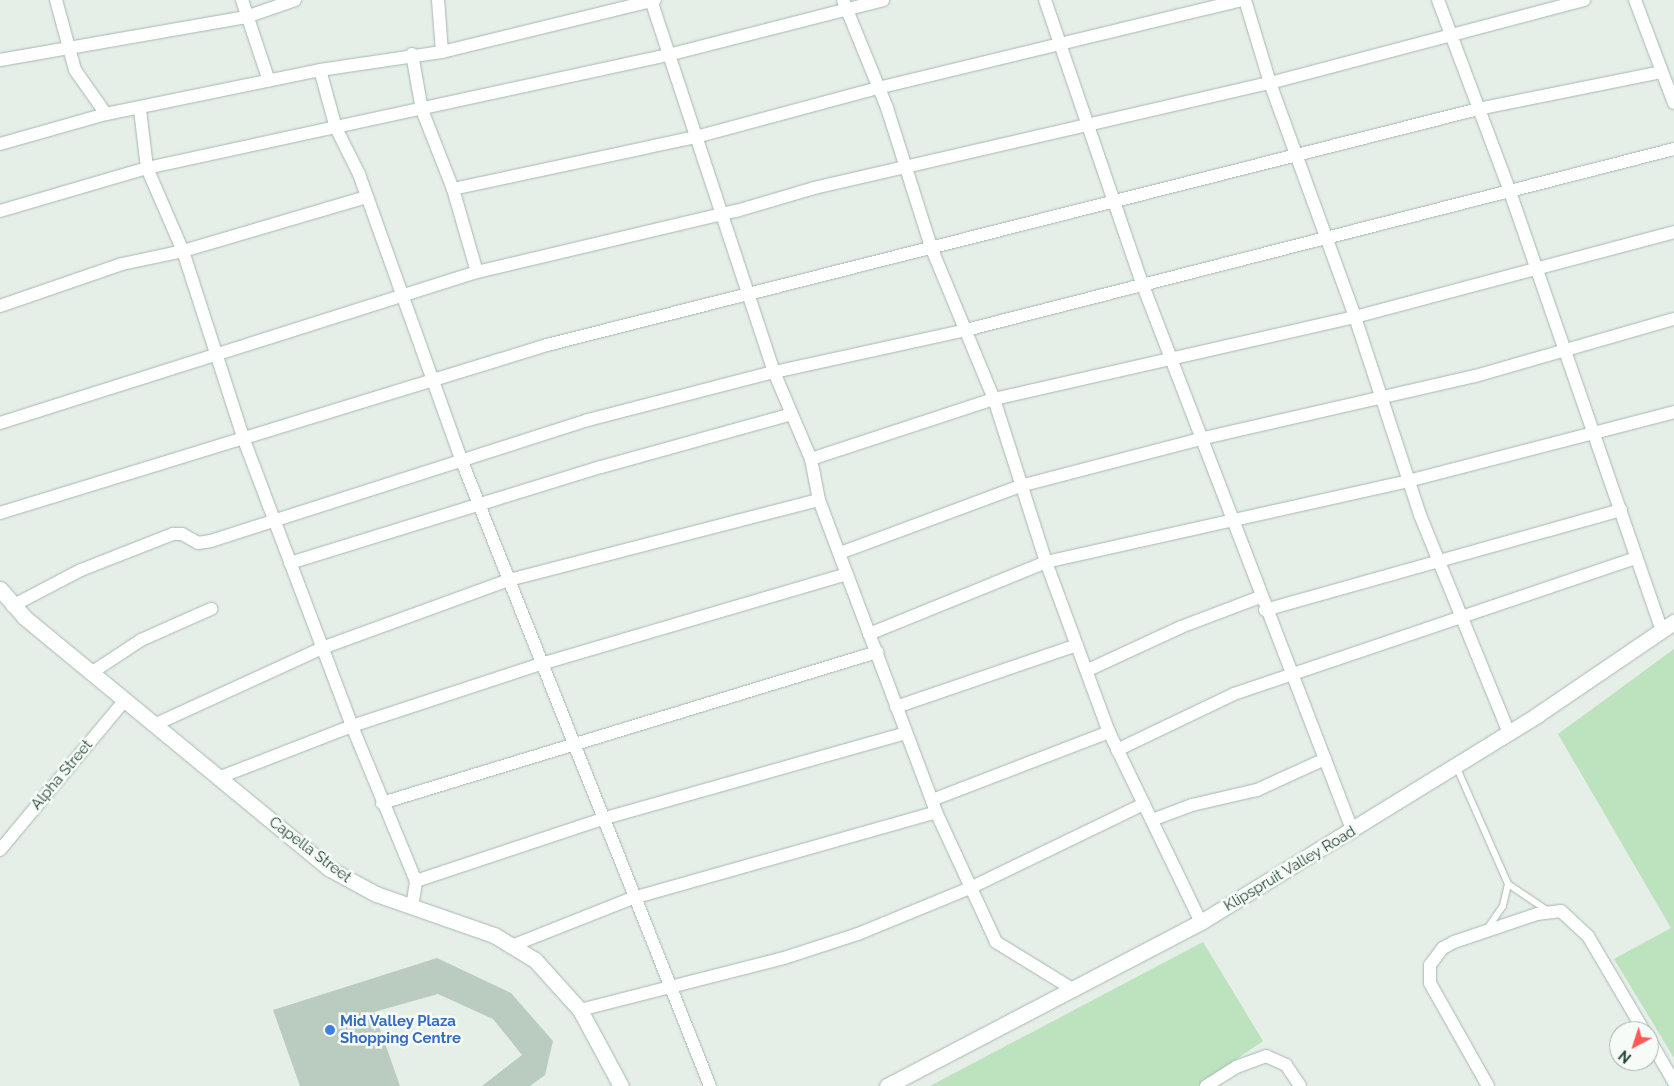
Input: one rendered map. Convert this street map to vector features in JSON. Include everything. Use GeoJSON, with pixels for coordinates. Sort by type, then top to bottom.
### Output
{"type":"FeatureCollection","features":[{"type":"Feature","properties":{"kind":"main road","name":"Capella Street"},"geometry":{"type":"LineString","coordinates":[[0,589],[12,606],[330,869],[351,882],[514,945],[550,973],[580,1010],[621,1086]]}},
{"type":"Feature","properties":{"kind":"main road","name":"Klipspruit Valley Road"},"geometry":{"type":"LineString","coordinates":[[887,1086],[1201,922],[1353,832],[1509,733],[1668,626]]}},
{"type":"Feature","properties":{"kind":"street"},"geometry":{"type":"LineString","coordinates":[[56,0],[83,86],[106,114]]}},
{"type":"Feature","properties":{"kind":"street"},"geometry":{"type":"LineString","coordinates":[[242,0],[246,17],[269,81]]}},
{"type":"Feature","properties":{"kind":"street"},"geometry":{"type":"LineString","coordinates":[[0,60],[69,45],[246,17],[295,0]]}},
{"type":"Feature","properties":{"kind":"street"},"geometry":{"type":"LineString","coordinates":[[438,0],[442,52]]}},
{"type":"Feature","properties":{"kind":"street"},"geometry":{"type":"LineString","coordinates":[[0,144],[106,114],[140,110],[320,70],[412,54],[442,52],[653,0],[668,55],[774,372],[789,414],[810,459],[819,500],[934,806],[996,942],[1074,990]]}},
{"type":"Feature","properties":{"kind":"street"},"geometry":{"type":"LineString","coordinates":[[0,211],[147,168],[422,110],[668,55],[846,5],[883,0]]}},
{"type":"Feature","properties":{"kind":"street"},"geometry":{"type":"LineString","coordinates":[[1045,0],[1058,45],[1086,126],[1116,203],[1142,283],[1175,360],[1260,597],[1292,672],[1353,832]]}},
{"type":"Feature","properties":{"kind":"street"},"geometry":{"type":"LineString","coordinates":[[453,189],[696,137],[878,88],[1244,0],[1270,83],[1355,317],[1408,481],[1461,619],[1509,733]]}},
{"type":"Feature","properties":{"kind":"street"},"geometry":{"type":"LineString","coordinates":[[1438,0],[1448,34],[1510,192],[1636,558],[1668,626]]}},
{"type":"Feature","properties":{"kind":"street"},"geometry":{"type":"LineString","coordinates":[[0,423],[216,353],[477,272],[722,214],[904,168],[1270,83],[1448,34],[1584,0]]}},
{"type":"Feature","properties":{"kind":"street"},"geometry":{"type":"LineString","coordinates":[[1634,0],[1674,103]]}},
{"type":"Feature","properties":{"kind":"street"},"geometry":{"type":"LineString","coordinates":[[846,5],[878,88],[931,247],[994,399],[1020,486],[1046,562],[1088,670],[1109,732],[1201,922]]}},
{"type":"Feature","properties":{"kind":"street"},"geometry":{"type":"LineString","coordinates":[[412,54],[422,110],[453,189],[477,272]]}},
{"type":"Feature","properties":{"kind":"street"},"geometry":{"type":"LineString","coordinates":[[320,70],[336,128],[366,197],[462,459],[633,898],[671,986],[710,1086]]}},
{"type":"Feature","properties":{"kind":"street"},"geometry":{"type":"LineString","coordinates":[[0,513],[244,440],[433,378],[547,345],[749,295],[931,247],[1116,203],[1478,109],[1661,72]]}},
{"type":"Feature","properties":{"kind":"street"},"geometry":{"type":"LineString","coordinates":[[140,110],[147,168],[183,250],[244,440],[272,518],[382,803],[416,881],[412,907]]}},
{"type":"Feature","properties":{"kind":"street"},"geometry":{"type":"LineString","coordinates":[[12,606],[81,570],[173,534],[203,542],[272,518],[588,420],[774,372],[966,330],[1142,283],[1326,239],[1674,149]]}},
{"type":"Feature","properties":{"kind":"street"},"geometry":{"type":"LineString","coordinates":[[0,306],[122,264],[183,250],[366,197]]}},
{"type":"Feature","properties":{"kind":"street"},"geometry":{"type":"LineString","coordinates":[[810,459],[994,399],[1175,360],[1355,317],[1674,232]]}},
{"type":"Feature","properties":{"kind":"street"},"geometry":{"type":"LineString","coordinates":[[840,553],[1020,486],[1204,438],[1380,396],[1475,376],[1674,319]]}},
{"type":"Feature","properties":{"kind":"street"},"geometry":{"type":"LineString","coordinates":[[869,634],[1046,562],[1231,519],[1408,481],[1593,431],[1674,412]]}},
{"type":"Feature","properties":{"kind":"street"},"geometry":{"type":"LineString","coordinates":[[290,563],[480,504],[789,414]]}},
{"type":"Feature","properties":{"kind":"street"},"geometry":{"type":"LineString","coordinates":[[154,724],[322,648],[509,580],[819,500]]}},
{"type":"Feature","properties":{"kind":"street"},"geometry":{"type":"LineString","coordinates":[[1265,610],[1439,563],[1621,510]]}},
{"type":"Feature","properties":{"kind":"street"},"geometry":{"type":"LineString","coordinates":[[1117,750],[1234,694],[1292,672],[1461,619],[1636,558]]}},
{"type":"Feature","properties":{"kind":"street"},"geometry":{"type":"LineString","coordinates":[[218,778],[352,726],[541,664],[847,574]]}},
{"type":"Feature","properties":{"kind":"street"},"geometry":{"type":"LineString","coordinates":[[1088,670],[1181,627],[1260,597]]}},
{"type":"Feature","properties":{"kind":"street"},"geometry":{"type":"LineString","coordinates":[[91,673],[141,640],[211,609]]}},
{"type":"Feature","properties":{"kind":"street"},"geometry":{"type":"LineString","coordinates":[[896,708],[1077,645]]}},
{"type":"Feature","properties":{"kind":"street"},"geometry":{"type":"LineString","coordinates":[[382,803],[572,742],[877,652]]}},
{"type":"Feature","properties":{"kind":"street","name":"Alpha Street"},"geometry":{"type":"LineString","coordinates":[[0,850],[125,700]]}},
{"type":"Feature","properties":{"kind":"street"},"geometry":{"type":"LineString","coordinates":[[514,945],[633,898],[934,806],[1109,732]]}},
{"type":"Feature","properties":{"kind":"street"},"geometry":{"type":"LineString","coordinates":[[416,881],[602,819],[905,733]]}},
{"type":"Feature","properties":{"kind":"street"},"geometry":{"type":"LineString","coordinates":[[1152,820],[1192,805],[1257,790],[1325,760]]}},
{"type":"Feature","properties":{"kind":"street"},"geometry":{"type":"LineString","coordinates":[[580,1010],[784,958],[840,940],[970,888],[1144,804]]}},
{"type":"Feature","properties":{"kind":"street"},"geometry":{"type":"LineString","coordinates":[[1488,1086],[1437,1000],[1428,975],[1430,964],[1443,948],[1485,932],[1550,912],[1568,916],[1588,936],[1638,1021]]}},
{"type":"Feature","properties":{"kind":"street"},"geometry":{"type":"LineString","coordinates":[[1206,1086],[1236,1067],[1266,1056],[1286,1065],[1300,1086]]}},
{"type":"Feature","properties":{"kind":"street"},"geometry":{"type":"LineString","coordinates":[[1659,1057],[1674,1082]]}},
{"type":"Feature","properties":{"kind":"lane"},"geometry":{"type":"LineString","coordinates":[[1456,766],[1508,884],[1550,912]]}},
{"type":"Feature","properties":{"kind":"lane"},"geometry":{"type":"LineString","coordinates":[[1485,932],[1503,906],[1508,884]]}},
{"type":"Feature","properties":{"kind":"green space"},"geometry":{"type":"Polygon","coordinates":[[[1674,649],[1674,1058],[1659,1033],[1659,1021],[1652,1021],[1614,959],[1671,928],[1558,734],[1674,649]]]}},
{"type":"Feature","properties":{"kind":"green space"},"geometry":{"type":"Polygon","coordinates":[[[1203,942],[1263,1041],[1197,1086],[930,1086],[1203,942]]]}},
{"type":"Feature","properties":{"kind":"building","name":"Mid Valley Plaza Shopping Centre"},"geometry":{"type":"Polygon","coordinates":[[[437,958],[511,993],[553,1041],[545,1075],[530,1086],[482,1086],[522,1055],[493,1019],[438,994],[374,1012],[400,1086],[300,1086],[273,1010],[437,958]]]}},
{"type":"Feature","properties":{"kind":"place","name":"Mid Valley Plaza Shopping Centre"},"geometry":{"type":"Point","coordinates":[330,1030]}}]}
